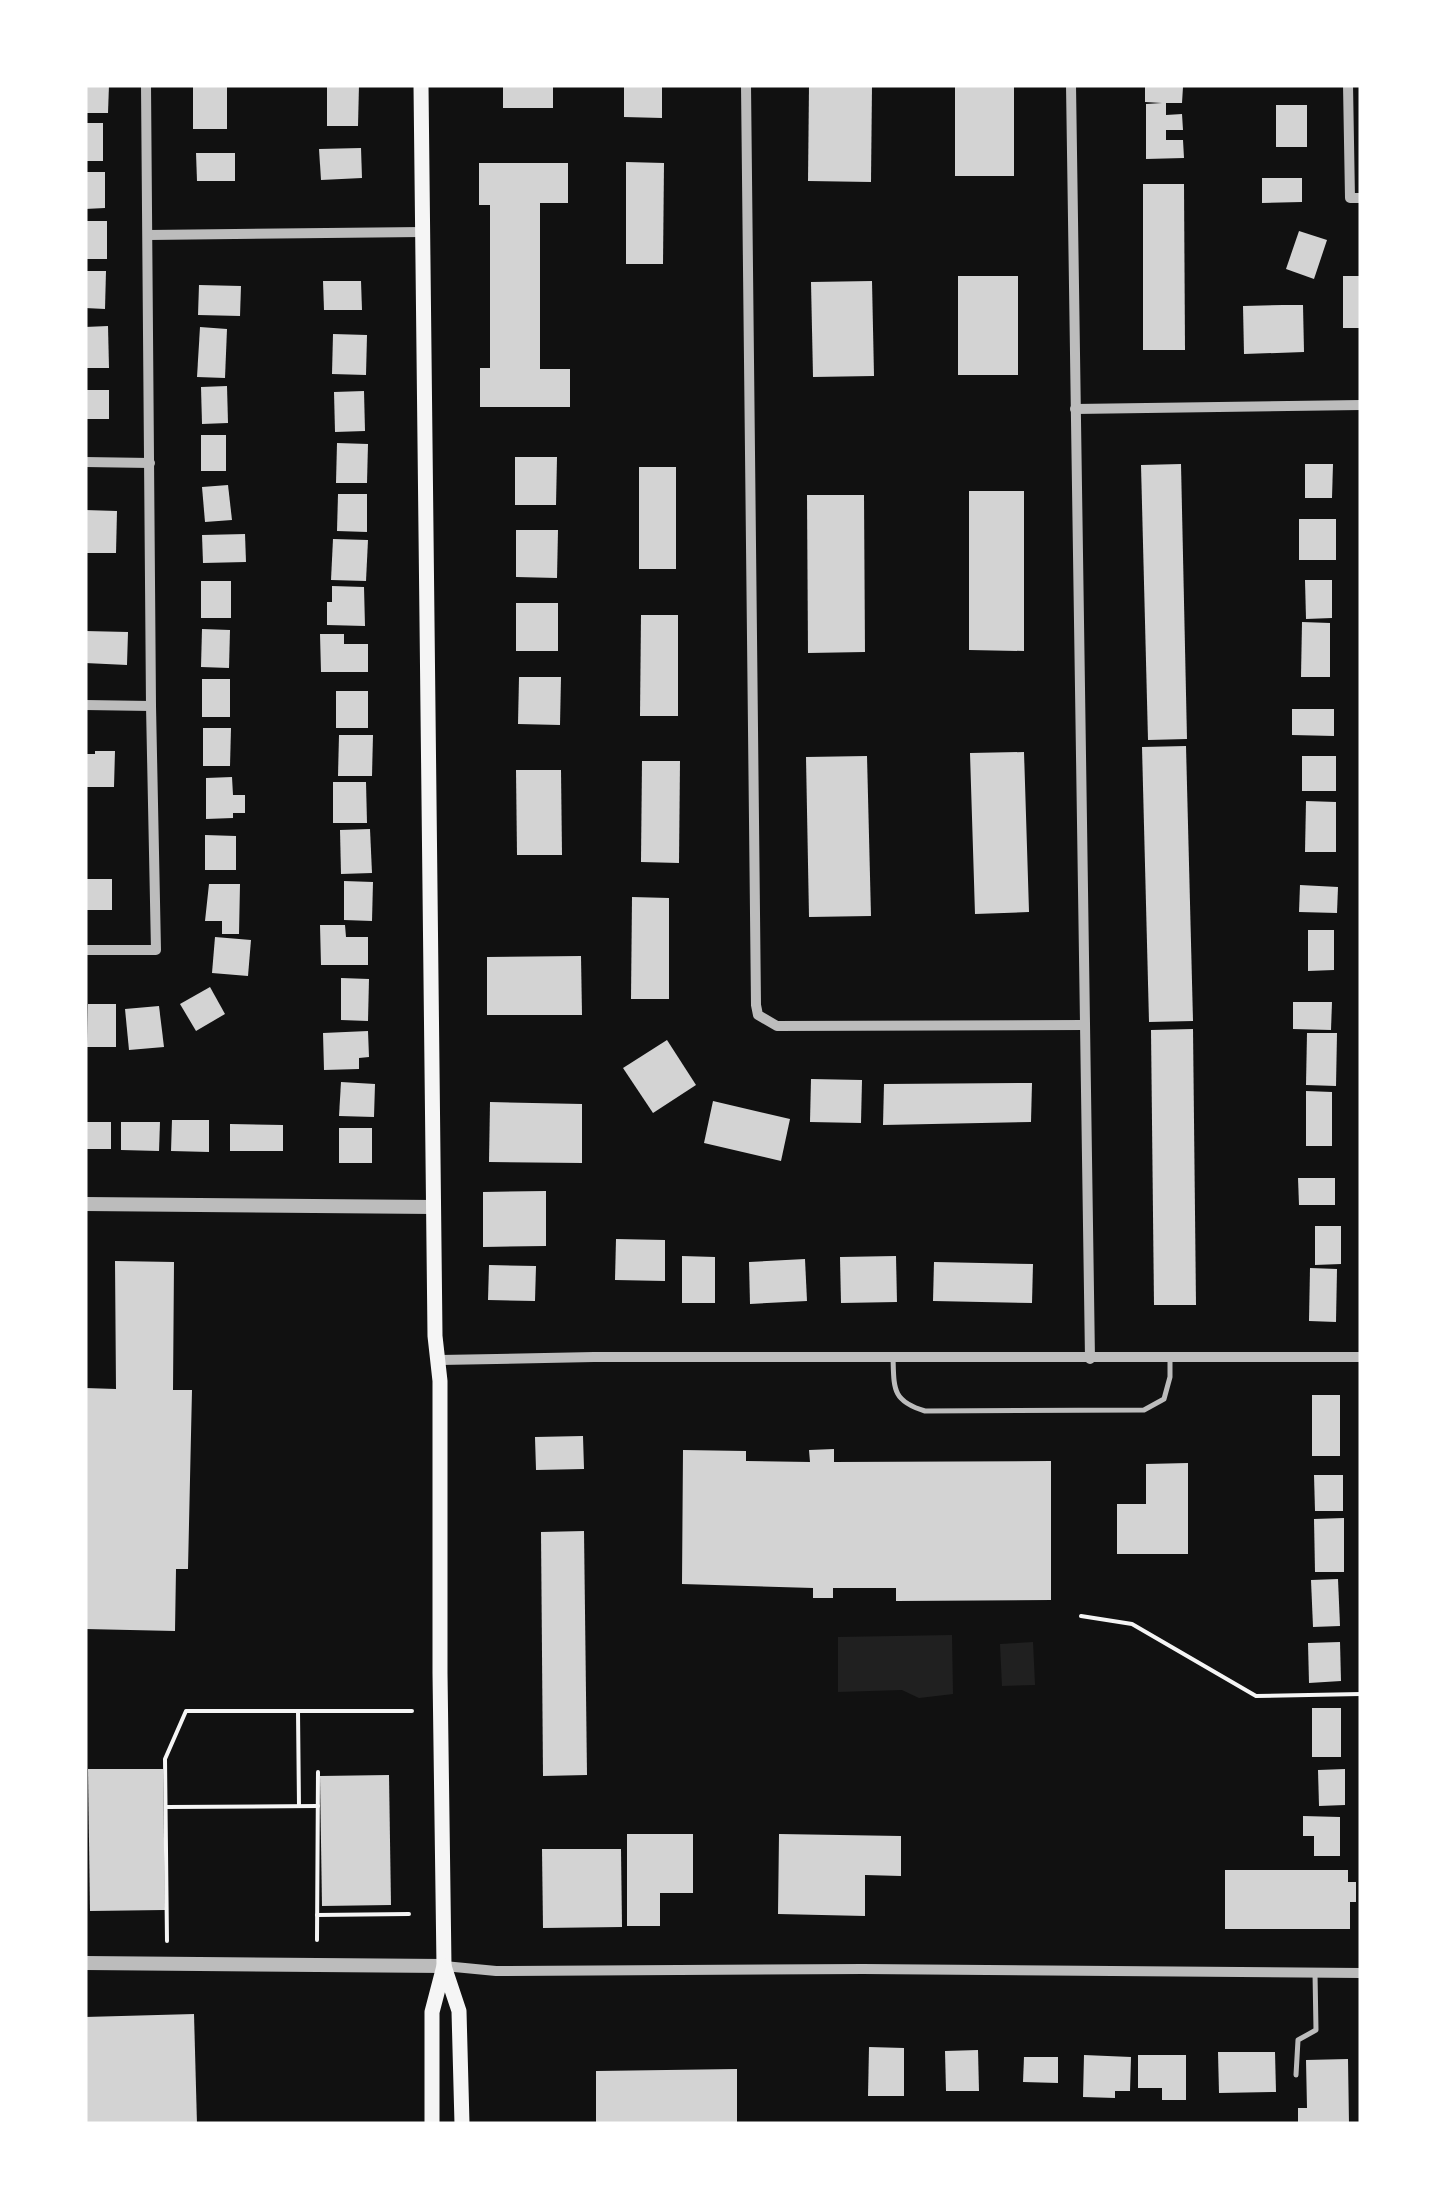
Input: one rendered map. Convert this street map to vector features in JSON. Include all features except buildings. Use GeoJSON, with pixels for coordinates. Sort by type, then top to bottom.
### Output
{"type":"FeatureCollection","features":[{"type":"Feature","properties":{"kind":"main road"},"geometry":{"type":"LineString","coordinates":[[421,85],[434,1336],[440,1360],[444,1966],[432,2012],[432,2124]]}},
{"type":"Feature","properties":{"kind":"main road"},"geometry":{"type":"LineString","coordinates":[[444,1966],[459,2010],[463,2118]]}},
{"type":"Feature","properties":{"kind":"street"},"geometry":{"type":"LineString","coordinates":[[85,950],[156,950],[146,85]]}},
{"type":"Feature","properties":{"kind":"street"},"geometry":{"type":"LineString","coordinates":[[746,85],[758,1015],[776,1026],[1085,1025]]}},
{"type":"Feature","properties":{"kind":"street"},"geometry":{"type":"LineString","coordinates":[[1071,85],[1090,1359]]}},
{"type":"Feature","properties":{"kind":"street"},"geometry":{"type":"LineString","coordinates":[[1348,85],[1350,198],[1361,198]]}},
{"type":"Feature","properties":{"kind":"street"},"geometry":{"type":"LineString","coordinates":[[149,234],[423,232]]}},
{"type":"Feature","properties":{"kind":"street"},"geometry":{"type":"LineString","coordinates":[[1075,409],[1361,406]]}},
{"type":"Feature","properties":{"kind":"street"},"geometry":{"type":"LineString","coordinates":[[85,462],[150,463]]}},
{"type":"Feature","properties":{"kind":"street"},"geometry":{"type":"LineString","coordinates":[[85,705],[151,706]]}},
{"type":"Feature","properties":{"kind":"street"},"geometry":{"type":"LineString","coordinates":[[85,1204],[434,1207]]}},
{"type":"Feature","properties":{"kind":"street"},"geometry":{"type":"LineString","coordinates":[[440,1360],[1361,1357]]}},
{"type":"Feature","properties":{"kind":"street"},"geometry":{"type":"LineString","coordinates":[[85,1963],[444,1966],[496,1972],[863,1969],[1361,1973]]}},
{"type":"Feature","properties":{"kind":"lane"},"geometry":{"type":"LineString","coordinates":[[893,1358],[894,1390],[906,1405],[925,1410],[1144,1410],[1164,1400],[1170,1358]]}},
{"type":"Feature","properties":{"kind":"lane"},"geometry":{"type":"LineString","coordinates":[[1296,2075],[1298,2040],[1316,2030],[1315,1973]]}},
{"type":"Feature","properties":{"kind":"path"},"geometry":{"type":"LineString","coordinates":[[1081,1616],[1132,1624],[1256,1696],[1361,1694]]}},
{"type":"Feature","properties":{"kind":"path"},"geometry":{"type":"LineString","coordinates":[[298,1709],[299,1806]]}},
{"type":"Feature","properties":{"kind":"path"},"geometry":{"type":"LineString","coordinates":[[168,1941],[165,1759],[186,1711],[412,1710]]}},
{"type":"Feature","properties":{"kind":"path"},"geometry":{"type":"LineString","coordinates":[[317,1940],[318,1772]]}},
{"type":"Feature","properties":{"kind":"path"},"geometry":{"type":"LineString","coordinates":[[166,1807],[318,1806]]}},
{"type":"Feature","properties":{"kind":"path"},"geometry":{"type":"LineString","coordinates":[[318,1915],[408,1914]]}},
{"type":"Feature","properties":{"kind":"shaded area"},"geometry":{"type":"Polygon","coordinates":[[[952,1635],[953,1694],[919,1698],[902,1690],[838,1692],[838,1637],[952,1635]]]}},
{"type":"Feature","properties":{"kind":"shaded area"},"geometry":{"type":"Polygon","coordinates":[[[1033,1642],[1035,1685],[1002,1686],[1000,1644],[1033,1642]]]}}]}
